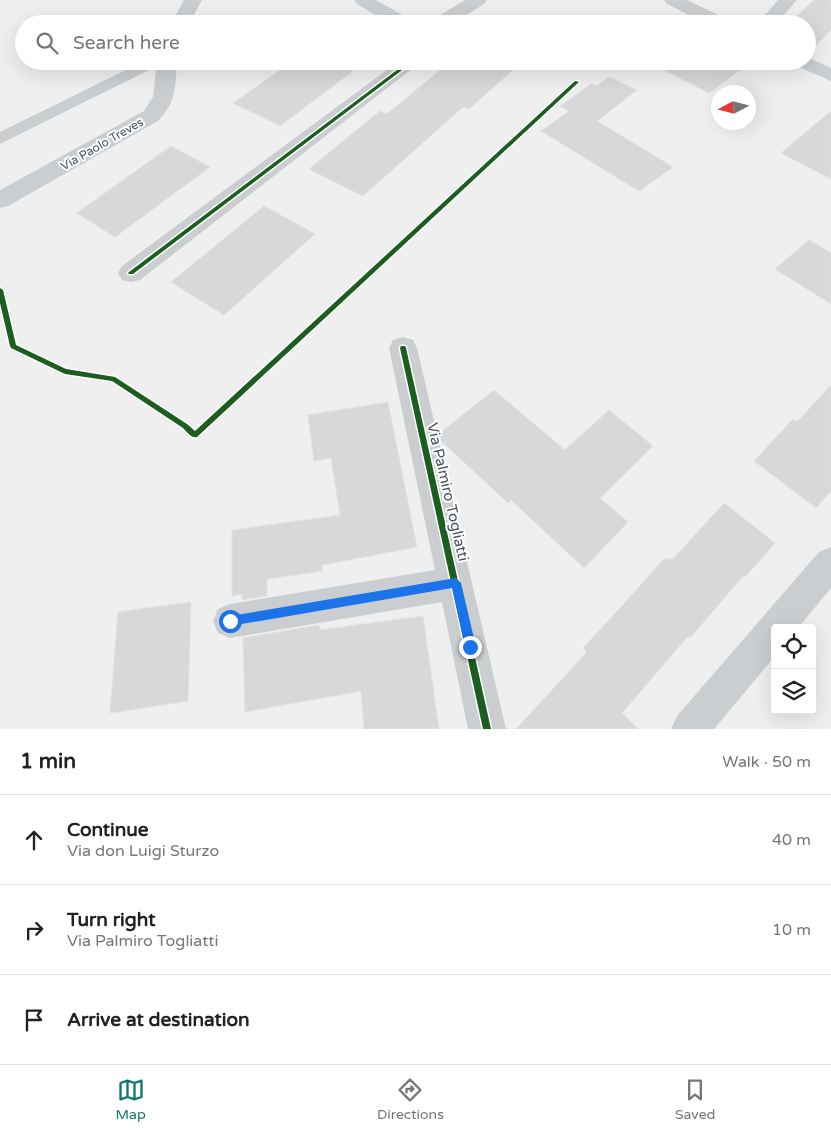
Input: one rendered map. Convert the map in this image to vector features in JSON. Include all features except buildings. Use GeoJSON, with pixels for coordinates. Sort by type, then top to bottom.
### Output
{"type":"FeatureCollection","features":[{"type":"Feature","properties":{"kind":"street"},"geometry":{"type":"LineString","coordinates":[[185,15],[193,0]]}},
{"type":"Feature","properties":{"kind":"street"},"geometry":{"type":"LineString","coordinates":[[362,0],[388,15]]}},
{"type":"Feature","properties":{"kind":"street"},"geometry":{"type":"LineString","coordinates":[[454,15],[478,0]]}},
{"type":"Feature","properties":{"kind":"street"},"geometry":{"type":"LineString","coordinates":[[673,0],[704,15]]}},
{"type":"Feature","properties":{"kind":"street"},"geometry":{"type":"LineString","coordinates":[[774,15],[788,0]]}},
{"type":"Feature","properties":{"kind":"street"},"geometry":{"type":"LineString","coordinates":[[816,68],[831,75]]}},
{"type":"Feature","properties":{"kind":"street","name":"Via Paolo Treves"},"geometry":{"type":"LineString","coordinates":[[0,200],[135,126],[154,113],[163,102],[166,70]]}},
{"type":"Feature","properties":{"kind":"street"},"geometry":{"type":"LineString","coordinates":[[131,273],[400,70]]}},
{"type":"Feature","properties":{"kind":"street","name":"Via Palmiro Togliatti"},"geometry":{"type":"LineString","coordinates":[[403,348],[487,729]]}},
{"type":"Feature","properties":{"kind":"street"},"geometry":{"type":"LineString","coordinates":[[779,624],[831,563]]}},
{"type":"Feature","properties":{"kind":"street"},"geometry":{"type":"LineString","coordinates":[[230,621],[456,583]]}},
{"type":"Feature","properties":{"kind":"street"},"geometry":{"type":"LineString","coordinates":[[690,729],[771,634]]}},
{"type":"Feature","properties":{"kind":"lane"},"geometry":{"type":"LineString","coordinates":[[0,139],[138,70]]}},
{"type":"Feature","properties":{"kind":"cycle path"},"geometry":{"type":"LineString","coordinates":[[131,273],[400,70]]}},
{"type":"Feature","properties":{"kind":"cycle path"},"geometry":{"type":"LineString","coordinates":[[0,290],[13,346],[65,371],[113,379],[185,426],[195,435],[577,82]]}},
{"type":"Feature","properties":{"kind":"cycle path"},"geometry":{"type":"LineString","coordinates":[[403,348],[487,729]]}},
{"type":"Feature","properties":{"kind":"route"},"geometry":{"type":"LineString","coordinates":[[230,621],[456,583],[470,647]]}}]}
